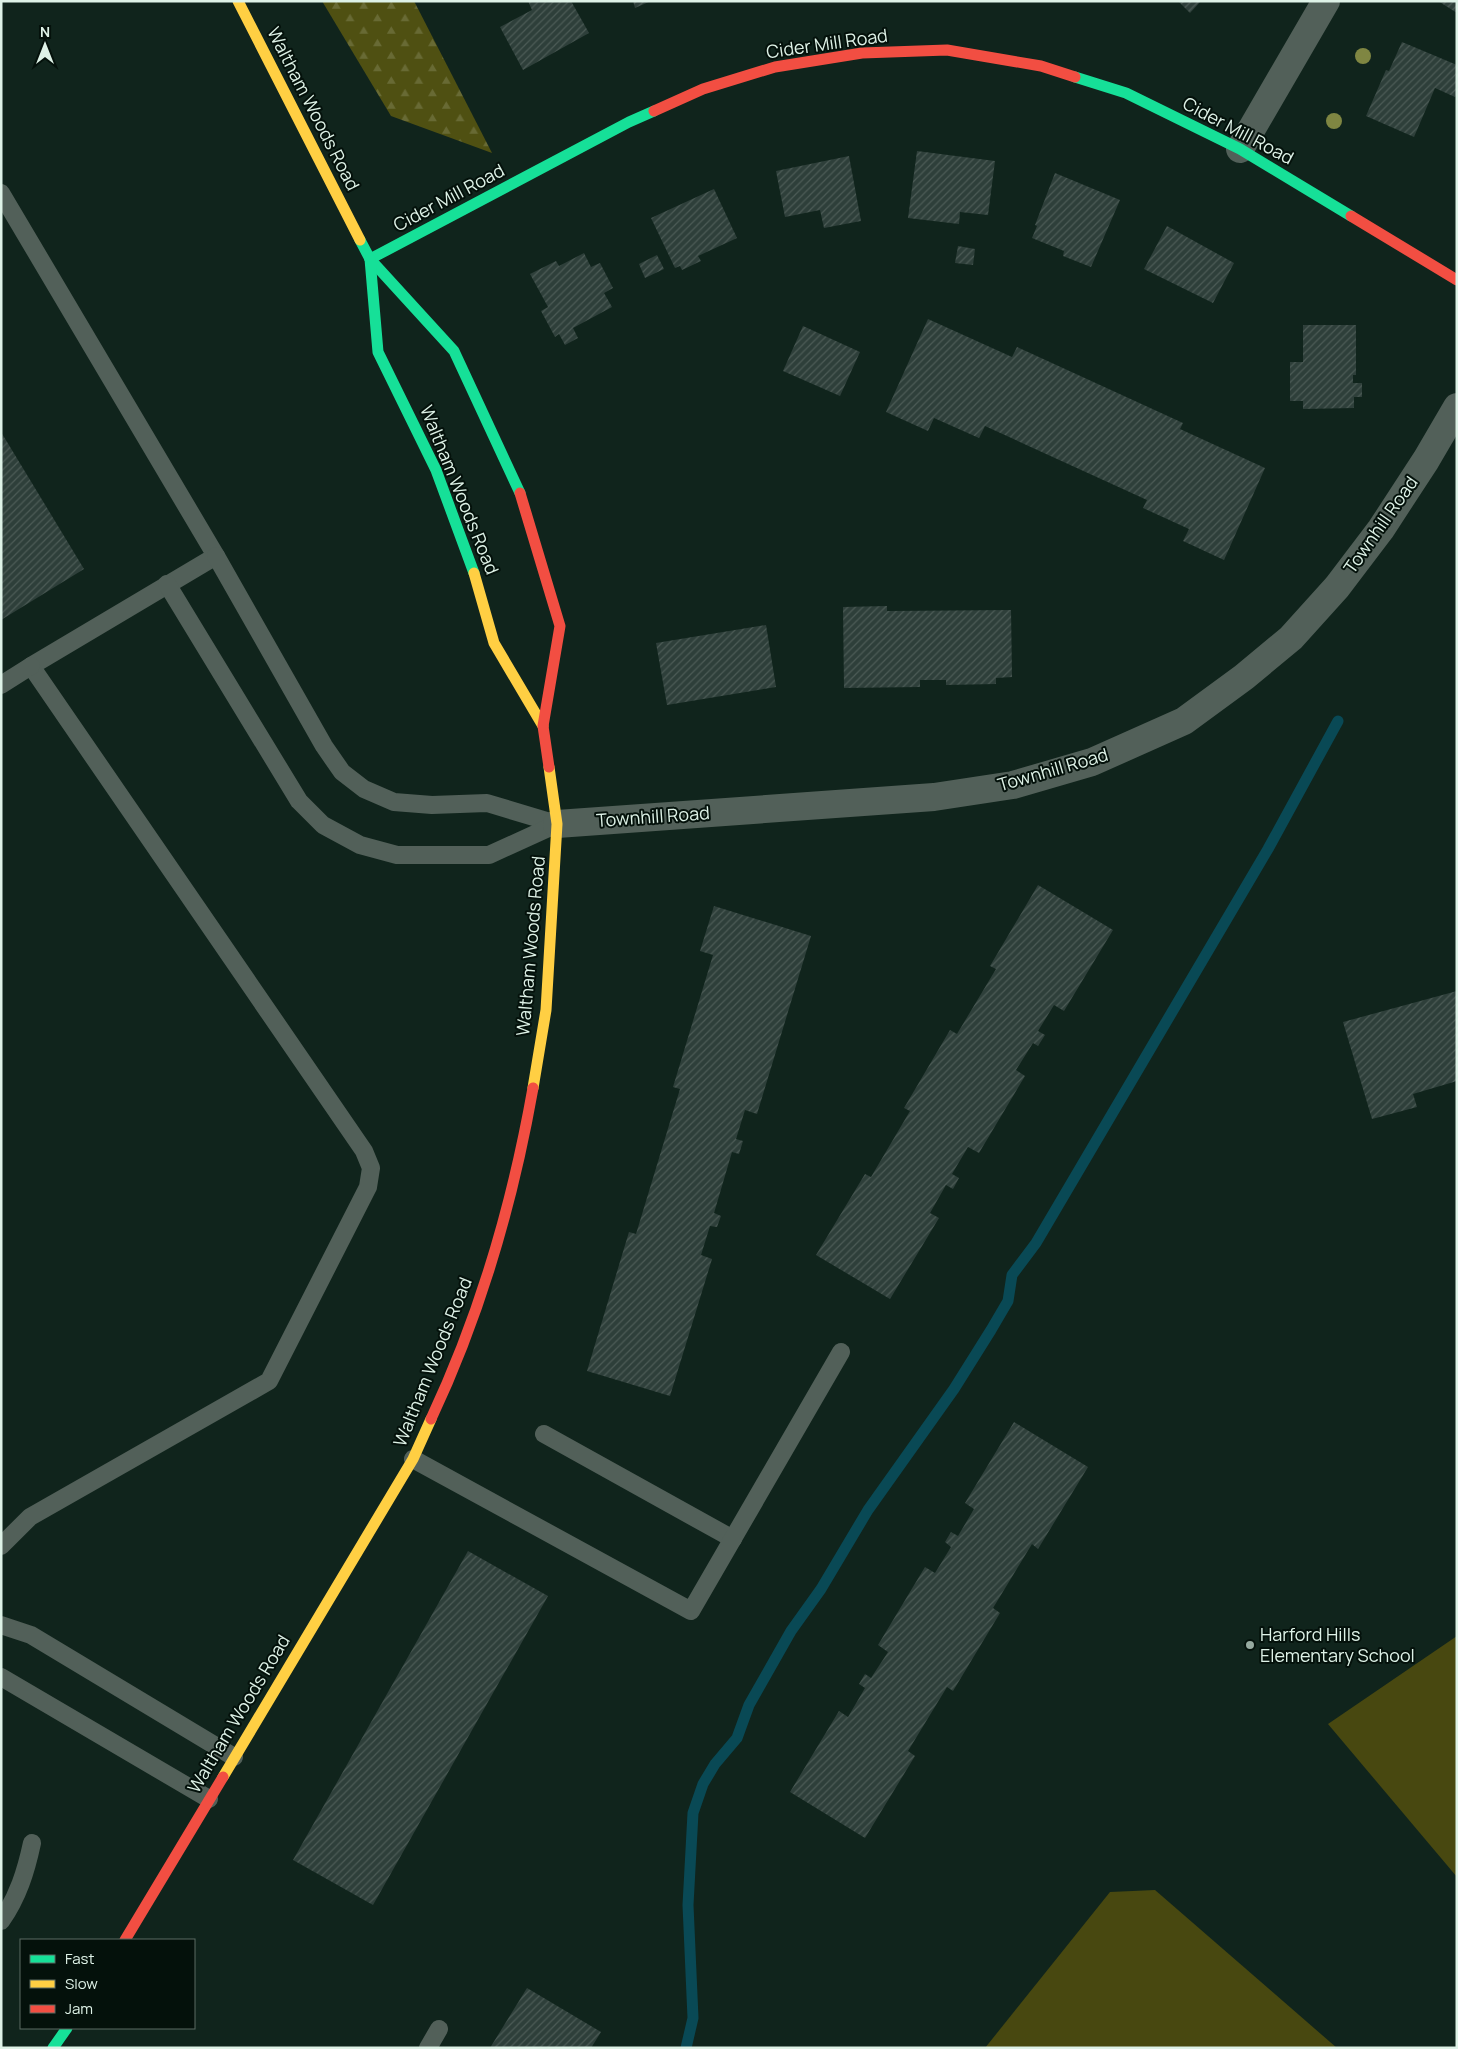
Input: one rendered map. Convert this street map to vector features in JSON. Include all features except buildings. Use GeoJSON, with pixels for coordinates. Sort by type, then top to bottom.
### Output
{"type":"FeatureCollection","features":[{"type":"Feature","properties":{"kind":"street","name":"Waltham Woods Road"},"geometry":{"type":"LineString","coordinates":[[126,1939],[412,1459],[438,1405],[476,1310],[513,1180],[531,1098],[546,1010],[557,824],[543,726],[560,626],[521,496],[454,351],[370,259],[238,1]]}},
{"type":"Feature","properties":{"kind":"street"},"geometry":{"type":"LineString","coordinates":[[1240,149],[1326,1]]}},
{"type":"Feature","properties":{"kind":"street","name":"Cider Mill Road"},"geometry":{"type":"LineString","coordinates":[[370,259],[629,122],[703,89],[775,67],[862,53],[947,50],[1041,66],[1126,93],[1240,149],[1457,280]]}},
{"type":"Feature","properties":{"kind":"street","name":"Waltham Woods Road"},"geometry":{"type":"LineString","coordinates":[[370,259],[378,352],[436,470],[479,586],[494,643],[543,726]]}},
{"type":"Feature","properties":{"kind":"street","name":"Townhill Road"},"geometry":{"type":"LineString","coordinates":[[557,824],[934,797],[1013,785],[1092,762],[1184,721],[1244,677],[1291,638],[1337,587],[1381,528],[1426,460],[1457,407]]}},
{"type":"Feature","properties":{"kind":"street"},"geometry":{"type":"LineString","coordinates":[[53,2048],[67,2029]]}},
{"type":"Feature","properties":{"kind":"lane"},"geometry":{"type":"LineString","coordinates":[[1,192],[216,556],[324,746],[342,772],[364,789],[394,802],[432,805],[487,803],[557,824]]}},
{"type":"Feature","properties":{"kind":"lane"},"geometry":{"type":"LineString","coordinates":[[1,684],[216,556]]}},
{"type":"Feature","properties":{"kind":"lane"},"geometry":{"type":"LineString","coordinates":[[167,584],[300,801],[322,825],[360,846],[397,855],[441,856],[488,855],[557,824]]}},
{"type":"Feature","properties":{"kind":"lane"},"geometry":{"type":"LineString","coordinates":[[1,1546],[30,1517],[269,1381],[368,1187],[371,1168],[364,1151],[32,666]]}},
{"type":"Feature","properties":{"kind":"lane"},"geometry":{"type":"LineString","coordinates":[[412,1459],[691,1611],[841,1352]]}},
{"type":"Feature","properties":{"kind":"lane"},"geometry":{"type":"LineString","coordinates":[[544,1434],[733,1539]]}},
{"type":"Feature","properties":{"kind":"lane"},"geometry":{"type":"LineString","coordinates":[[1,1625],[31,1635],[234,1757]]}},
{"type":"Feature","properties":{"kind":"lane"},"geometry":{"type":"LineString","coordinates":[[1,1677],[208,1799]]}},
{"type":"Feature","properties":{"kind":"lane"},"geometry":{"type":"LineString","coordinates":[[1,1921],[10,1908],[25,1874],[32,1843]]}},
{"type":"Feature","properties":{"kind":"lane"},"geometry":{"type":"LineString","coordinates":[[428,2048],[439,2029]]}},
{"type":"Feature","properties":{"kind":"shaded area"},"geometry":{"type":"Polygon","coordinates":[[[1457,1636],[1457,1877],[1328,1724],[1457,1636]]]}},
{"type":"Feature","properties":{"kind":"shaded area"},"geometry":{"type":"Polygon","coordinates":[[[1155,1890],[1337,2048],[985,2048],[1110,1892],[1155,1890]]]}},
{"type":"Feature","properties":{"kind":"green space"},"geometry":{"type":"Polygon","coordinates":[[[322,1],[414,1],[492,153],[391,116],[322,1]]]}},
{"type":"Feature","properties":{"kind":"waterway"},"geometry":{"type":"LineString","coordinates":[[686,2048],[693,2018],[688,1905],[693,1813],[703,1784],[715,1764],[737,1738],[749,1705],[791,1631],[821,1589],[868,1510],[954,1389],[991,1330],[1008,1301],[1012,1275],[1036,1243],[1268,849],[1338,721]]}},
{"type":"Feature","properties":{"kind":"traffic: fast"},"geometry":{"type":"LineString","coordinates":[[1075,77],[1126,93],[1240,149],[1351,216]]}},
{"type":"Feature","properties":{"kind":"traffic: fast"},"geometry":{"type":"LineString","coordinates":[[370,259],[629,122],[654,111]]}},
{"type":"Feature","properties":{"kind":"traffic: fast"},"geometry":{"type":"LineString","coordinates":[[360,240],[370,259],[454,351],[520,493]]}},
{"type":"Feature","properties":{"kind":"traffic: fast"},"geometry":{"type":"LineString","coordinates":[[370,259],[378,352],[436,470],[474,573]]}},
{"type":"Feature","properties":{"kind":"traffic: fast"},"geometry":{"type":"LineString","coordinates":[[53,2048],[66,2029]]}},
{"type":"Feature","properties":{"kind":"traffic: slow"},"geometry":{"type":"LineString","coordinates":[[238,1],[360,240]]}},
{"type":"Feature","properties":{"kind":"traffic: slow"},"geometry":{"type":"LineString","coordinates":[[474,573],[494,643],[543,726]]}},
{"type":"Feature","properties":{"kind":"traffic: slow"},"geometry":{"type":"LineString","coordinates":[[533,1088],[546,1010],[557,824],[549,767]]}},
{"type":"Feature","properties":{"kind":"traffic: slow"},"geometry":{"type":"LineString","coordinates":[[223,1777],[413,1459],[431,1419]]}},
{"type":"Feature","properties":{"kind":"traffic: jam"},"geometry":{"type":"LineString","coordinates":[[654,111],[703,89],[775,67],[862,53],[947,50],[1041,66],[1075,77]]}},
{"type":"Feature","properties":{"kind":"traffic: jam"},"geometry":{"type":"LineString","coordinates":[[1351,216],[1457,280]]}},
{"type":"Feature","properties":{"kind":"traffic: jam"},"geometry":{"type":"LineString","coordinates":[[520,493],[560,626],[543,726],[549,767]]}},
{"type":"Feature","properties":{"kind":"traffic: jam"},"geometry":{"type":"LineString","coordinates":[[431,1419],[465,1339],[493,1257],[516,1173],[533,1088]]}},
{"type":"Feature","properties":{"kind":"traffic: jam"},"geometry":{"type":"LineString","coordinates":[[126,1939],[223,1777]]}},
{"type":"Feature","properties":{"kind":"place","name":"Harford Hills Elementary School"},"geometry":{"type":"Point","coordinates":[1250,1645]}}]}
